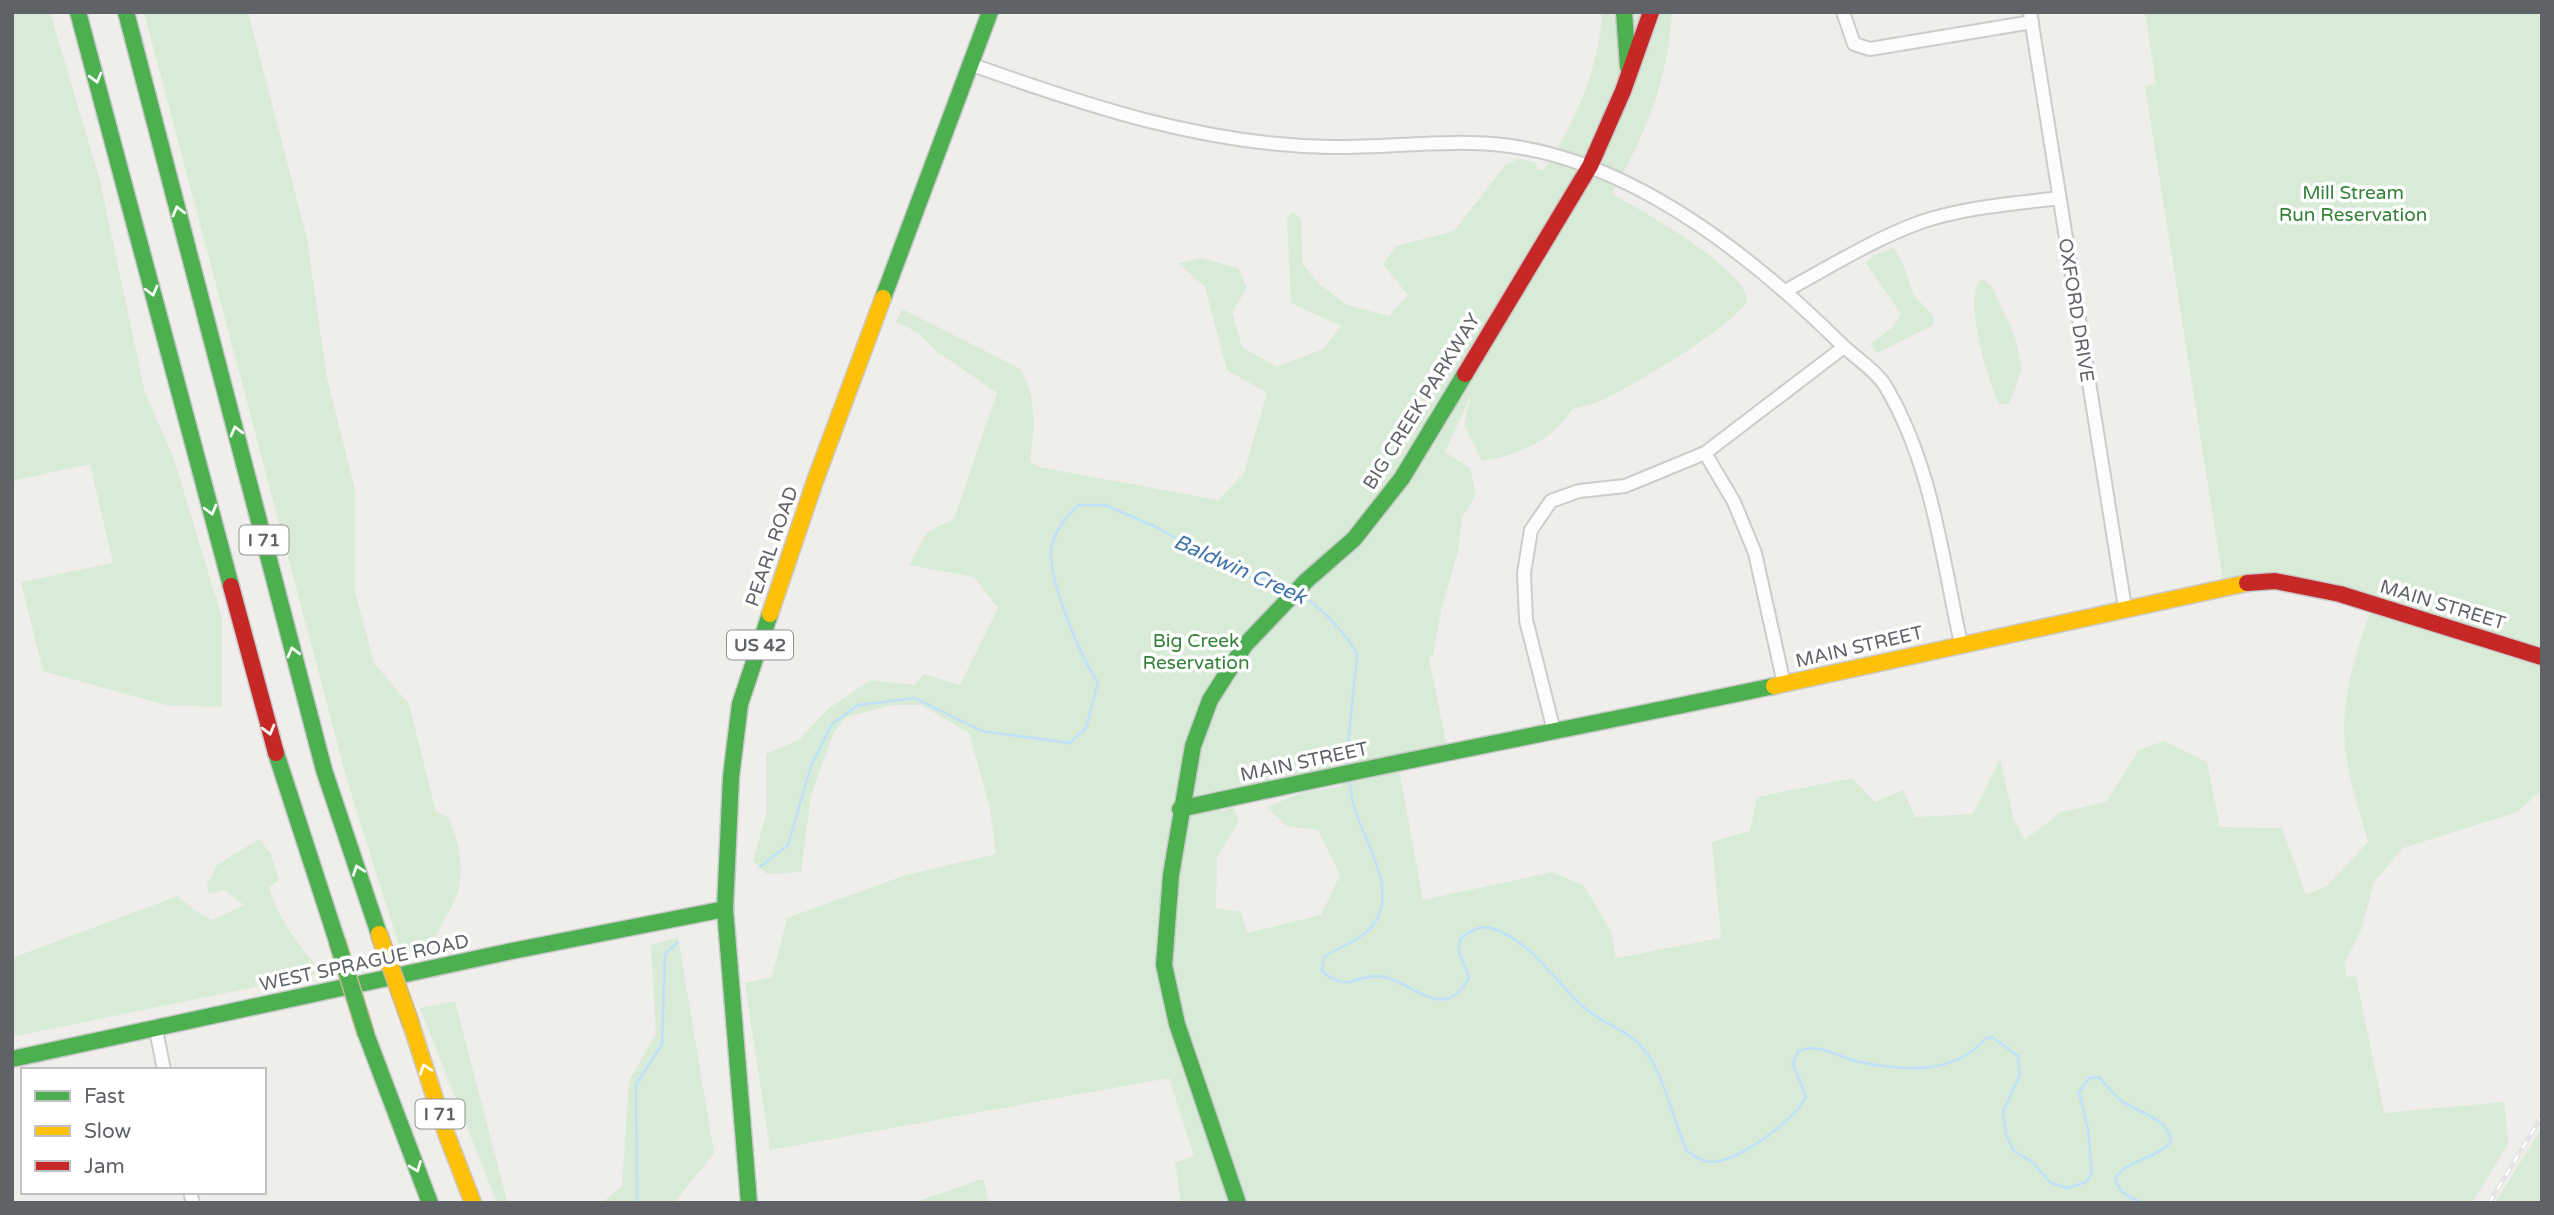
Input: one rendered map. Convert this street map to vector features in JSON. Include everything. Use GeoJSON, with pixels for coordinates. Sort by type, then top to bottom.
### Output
{"type":"FeatureCollection","features":[{"type":"Feature","properties":{"kind":"main road","name":"I 71"},"geometry":{"type":"LineString","coordinates":[[78,12],[282,777],[366,1034],[430,1203]]}},
{"type":"Feature","properties":{"kind":"main road","name":"I 71"},"geometry":{"type":"LineString","coordinates":[[127,12],[324,770],[446,1133],[473,1203]]}},
{"type":"Feature","properties":{"kind":"main road","name":"PEARL ROAD"},"geometry":{"type":"LineString","coordinates":[[749,1203],[725,909],[731,777],[740,704],[815,481],[990,12]]}},
{"type":"Feature","properties":{"kind":"main road","name":"BIG CREEK PARKWAY"},"geometry":{"type":"LineString","coordinates":[[1624,12],[1628,78]]}},
{"type":"Feature","properties":{"kind":"main road","name":"BIG CREEK PARKWAY"},"geometry":{"type":"LineString","coordinates":[[1238,1203],[1177,1024],[1164,965],[1171,875],[1180,809],[1193,746],[1210,700],[1245,645],[1306,581],[1354,539],[1402,478],[1590,166],[1628,78],[1651,12]]}},
{"type":"Feature","properties":{"kind":"main road","name":"MAIN STREET"},"geometry":{"type":"LineString","coordinates":[[1180,809],[1327,776],[1784,684],[2238,584],[2276,581],[2340,594],[2542,657]]}},
{"type":"Feature","properties":{"kind":"main road","name":"WEST SPRAGUE ROAD"},"geometry":{"type":"LineString","coordinates":[[12,1059],[725,909]]}},
{"type":"Feature","properties":{"kind":"street"},"geometry":{"type":"LineString","coordinates":[[1843,12],[1854,44],[1870,49],[2031,17]]}},
{"type":"Feature","properties":{"kind":"street","name":"OXFORD DRIVE"},"geometry":{"type":"LineString","coordinates":[[2031,17],[2125,608]]}},
{"type":"Feature","properties":{"kind":"street"},"geometry":{"type":"LineString","coordinates":[[970,64],[1077,102],[1178,129],[1255,142],[1330,147],[1434,143],[1510,146],[1590,166],[1652,195],[1787,290],[1884,383],[1906,426],[1923,470],[1961,644]]}},
{"type":"Feature","properties":{"kind":"street"},"geometry":{"type":"LineString","coordinates":[[1787,290],[1882,238],[1923,222],[1972,209],[2059,198]]}},
{"type":"Feature","properties":{"kind":"street"},"geometry":{"type":"LineString","coordinates":[[1554,731],[1526,620],[1524,573],[1531,530],[1551,501],[1578,491],[1625,486],[1705,453],[1844,347]]}},
{"type":"Feature","properties":{"kind":"street"},"geometry":{"type":"LineString","coordinates":[[1705,453],[1734,502],[1755,553],[1784,684]]}},
{"type":"Feature","properties":{"kind":"street"},"geometry":{"type":"LineString","coordinates":[[156,1030],[164,1068]]}},
{"type":"Feature","properties":{"kind":"green space"},"geometry":{"type":"Polygon","coordinates":[[[12,12],[50,12],[100,181],[145,393],[173,456],[222,618],[222,707],[166,705],[43,671],[21,582],[113,563],[90,464],[12,481],[12,12]]]}},
{"type":"Feature","properties":{"kind":"green space"},"geometry":{"type":"Polygon","coordinates":[[[144,12],[248,12],[307,239],[327,379],[355,490],[355,591],[374,663],[409,704],[436,812],[448,817],[460,855],[460,884],[432,950],[401,952],[347,780],[144,12]]]}},
{"type":"Feature","properties":{"kind":"green space","name":"Big Creek Reservation"},"geometry":{"type":"Polygon","coordinates":[[[1602,12],[1672,12],[1666,60],[1653,106],[1612,194],[1667,226],[1711,257],[1742,287],[1747,300],[1739,311],[1703,340],[1612,395],[1572,409],[1556,430],[1521,451],[1482,461],[1464,425],[1471,395],[1445,452],[1470,468],[1476,495],[1462,517],[1458,552],[1442,607],[1433,655],[1429,659],[1448,752],[1398,764],[1423,900],[1553,872],[1584,886],[1611,931],[1616,958],[1721,938],[1712,842],[1750,831],[1757,797],[1852,778],[1875,802],[1903,790],[1915,817],[1973,814],[2000,759],[2014,820],[2025,840],[2061,812],[2106,802],[2139,750],[2164,741],[2207,762],[2220,827],[2282,828],[2306,895],[2327,886],[2368,842],[2349,769],[2344,725],[2350,681],[2371,608],[2542,660],[2542,790],[2517,812],[2403,848],[2374,882],[2361,930],[2344,964],[2347,977],[2356,976],[2384,1113],[2504,1102],[2508,1144],[2472,1203],[1181,1203],[1175,1163],[1194,1156],[1169,1078],[770,1150],[745,983],[772,977],[787,918],[906,875],[996,854],[990,808],[969,733],[921,705],[893,705],[846,717],[833,734],[811,796],[801,872],[767,874],[753,861],[767,811],[766,754],[800,739],[828,709],[870,680],[914,685],[924,674],[960,685],[998,608],[974,577],[909,565],[927,532],[954,519],[997,393],[936,351],[917,332],[896,322],[902,309],[1019,368],[1032,401],[1030,461],[1039,467],[1218,500],[1244,473],[1267,393],[1227,370],[1205,287],[1178,263],[1201,258],[1238,268],[1247,288],[1232,312],[1242,347],[1277,367],[1323,349],[1341,326],[1291,303],[1287,220],[1292,212],[1301,218],[1303,264],[1319,284],[1347,305],[1389,316],[1408,295],[1383,264],[1396,246],[1454,231],[1505,165],[1518,159],[1535,162],[1537,169],[1544,170],[1566,133],[1583,95],[1591,75],[1602,12]],[[1340,776],[1219,801],[1222,811],[1233,807],[1239,821],[1217,857],[1216,908],[1241,912],[1247,933],[1321,915],[1340,875],[1318,830],[1287,826],[1266,807],[1302,793],[1342,786],[1340,776]]]}},
{"type":"Feature","properties":{"kind":"green space","name":"Mill Stream Run Reservation"},"geometry":{"type":"Polygon","coordinates":[[[2145,12],[2542,12],[2542,655],[2277,575],[2224,587],[2145,86],[2156,84],[2145,12]]]}},
{"type":"Feature","properties":{"kind":"green space"},"geometry":{"type":"Polygon","coordinates":[[[1893,248],[1903,263],[1913,294],[1934,317],[1933,325],[1877,353],[1870,344],[1893,327],[1901,314],[1866,263],[1872,256],[1893,248]]]}},
{"type":"Feature","properties":{"kind":"green space"},"geometry":{"type":"Polygon","coordinates":[[[1984,280],[1991,285],[2014,334],[2022,368],[2009,405],[1998,403],[1979,341],[1975,293],[1979,281],[1984,280]]]}},
{"type":"Feature","properties":{"kind":"green space"},"geometry":{"type":"Polygon","coordinates":[[[259,839],[271,854],[279,880],[269,887],[278,911],[291,933],[322,973],[12,1037],[12,958],[178,896],[195,911],[213,920],[244,905],[224,890],[209,894],[207,885],[217,865],[259,839]]]}},
{"type":"Feature","properties":{"kind":"green space"},"geometry":{"type":"Polygon","coordinates":[[[678,937],[714,1153],[674,1203],[602,1203],[622,1186],[629,1081],[656,1034],[651,945],[678,937]]]}},
{"type":"Feature","properties":{"kind":"green space"},"geometry":{"type":"Polygon","coordinates":[[[455,1001],[508,1203],[497,1203],[420,1008],[455,1001]]]}},
{"type":"Feature","properties":{"kind":"green space"},"geometry":{"type":"Polygon","coordinates":[[[2542,1128],[2542,1203],[2495,1203],[2542,1128]]]}},
{"type":"Feature","properties":{"kind":"green space"},"geometry":{"type":"Polygon","coordinates":[[[983,1179],[989,1203],[912,1203],[983,1179]]]}},
{"type":"Feature","properties":{"kind":"waterway","name":"Baldwin Creek"},"geometry":{"type":"LineString","coordinates":[[760,867],[788,845],[811,766],[832,724],[858,705],[915,698],[982,731],[1070,743],[1086,728],[1098,682],[1083,656],[1066,616],[1051,558],[1056,533],[1078,505],[1105,505],[1154,526],[1247,576],[1274,580],[1290,589]]}},
{"type":"Feature","properties":{"kind":"waterway","name":"Baldwin Creek"},"geometry":{"type":"LineString","coordinates":[[1302,596],[1333,622],[1357,655],[1346,765]]}},
{"type":"Feature","properties":{"kind":"waterway","name":"Baldwin Creek"},"geometry":{"type":"LineString","coordinates":[[1349,778],[1355,810],[1377,867],[1383,897],[1380,911],[1369,930],[1324,957],[1322,971],[1331,978],[1346,982],[1367,977],[1384,977],[1428,997],[1450,998],[1460,991],[1469,977],[1459,952],[1460,939],[1485,927],[1507,935],[1532,953],[1586,1009],[1629,1036],[1645,1050],[1662,1083],[1687,1151],[1708,1162],[1723,1160],[1751,1147],[1779,1127],[1800,1106],[1806,1097],[1793,1064],[1798,1051],[1814,1048],[1877,1065],[1928,1067],[1959,1059],[1986,1038],[1992,1037],[2018,1056],[2020,1075],[2003,1112],[2006,1135],[2014,1151],[2031,1161],[2051,1183],[2068,1188],[2086,1182],[2092,1173],[2088,1130],[2079,1092],[2089,1078],[2099,1077],[2122,1101],[2165,1127],[2171,1142],[2165,1148],[2127,1167],[2115,1178],[2122,1192],[2143,1203]]}},
{"type":"Feature","properties":{"kind":"waterway","name":"Baldwin Creek"},"geometry":{"type":"LineString","coordinates":[[637,1203],[636,1085],[662,1044],[665,954],[678,942]]}},
{"type":"Feature","properties":{"kind":"railway"},"geometry":{"type":"LineString","coordinates":[[2489,1203],[2542,1116]]}},
{"type":"Feature","properties":{"kind":"traffic: fast"},"geometry":{"type":"LineString","coordinates":[[78,12],[231,586]]}},
{"type":"Feature","properties":{"kind":"traffic: fast"},"geometry":{"type":"LineString","coordinates":[[126,12],[324,770],[379,934]]}},
{"type":"Feature","properties":{"kind":"traffic: fast"},"geometry":{"type":"LineString","coordinates":[[883,298],[990,12]]}},
{"type":"Feature","properties":{"kind":"traffic: fast"},"geometry":{"type":"LineString","coordinates":[[1624,12],[1628,67]]}},
{"type":"Feature","properties":{"kind":"traffic: fast"},"geometry":{"type":"LineString","coordinates":[[1238,1203],[1177,1024],[1164,965],[1171,875],[1193,746],[1210,700],[1245,645],[1306,581],[1354,539],[1402,478],[1465,374]]}},
{"type":"Feature","properties":{"kind":"traffic: fast"},"geometry":{"type":"LineString","coordinates":[[749,1203],[725,909],[731,777],[740,704],[770,614]]}},
{"type":"Feature","properties":{"kind":"traffic: fast"},"geometry":{"type":"LineString","coordinates":[[1180,809],[1774,686]]}},
{"type":"Feature","properties":{"kind":"traffic: fast"},"geometry":{"type":"LineString","coordinates":[[276,753],[337,941]]}},
{"type":"Feature","properties":{"kind":"traffic: fast"},"geometry":{"type":"LineString","coordinates":[[12,1059],[512,951],[725,909]]}},
{"type":"Feature","properties":{"kind":"traffic: fast"},"geometry":{"type":"LineString","coordinates":[[337,941],[366,1034]]}},
{"type":"Feature","properties":{"kind":"traffic: fast"},"geometry":{"type":"LineString","coordinates":[[366,1034],[430,1203]]}},
{"type":"Feature","properties":{"kind":"traffic: slow"},"geometry":{"type":"LineString","coordinates":[[770,614],[815,481],[883,298]]}},
{"type":"Feature","properties":{"kind":"traffic: slow"},"geometry":{"type":"LineString","coordinates":[[1774,686],[2247,583]]}},
{"type":"Feature","properties":{"kind":"traffic: slow"},"geometry":{"type":"LineString","coordinates":[[379,934],[411,1024]]}},
{"type":"Feature","properties":{"kind":"traffic: slow"},"geometry":{"type":"LineString","coordinates":[[411,1024],[446,1133],[473,1203]]}},
{"type":"Feature","properties":{"kind":"traffic: jam"},"geometry":{"type":"LineString","coordinates":[[1465,374],[1590,166],[1623,91],[1651,12]]}},
{"type":"Feature","properties":{"kind":"traffic: jam"},"geometry":{"type":"LineString","coordinates":[[2247,583],[2275,581],[2340,594],[2542,657]]}},
{"type":"Feature","properties":{"kind":"traffic: jam"},"geometry":{"type":"LineString","coordinates":[[231,586],[276,753]]}}]}
